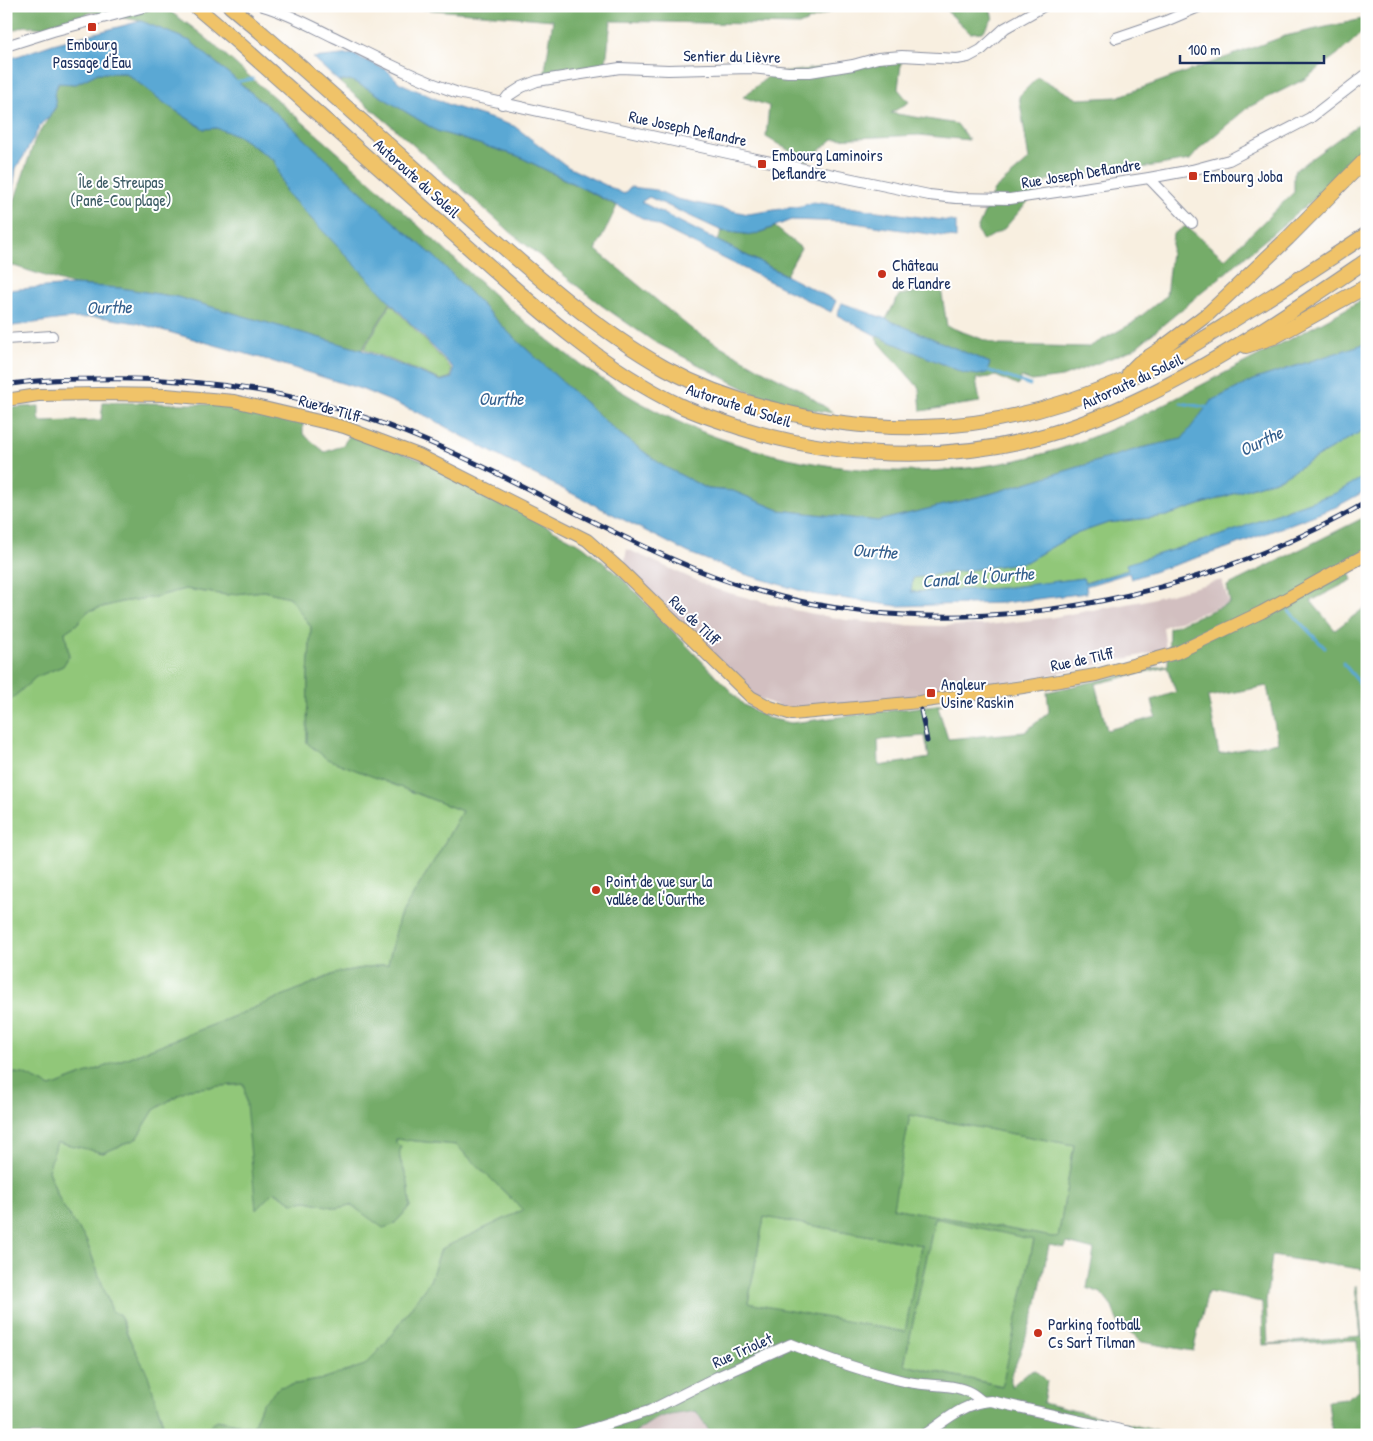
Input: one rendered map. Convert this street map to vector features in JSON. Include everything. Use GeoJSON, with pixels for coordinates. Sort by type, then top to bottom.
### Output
{"type":"FeatureCollection","features":[{"type":"Feature","properties":{"kind":"highway","name":"Autoroute du Soleil"},"geometry":{"type":"LineString","coordinates":[[195,6],[530,302],[583,344],[621,371],[682,406],[753,431],[794,442],[878,453],[916,454],[979,448],[1042,436],[1078,425],[1150,395],[1227,353],[1367,260]]}},
{"type":"Feature","properties":{"kind":"highway","name":"Autoroute du Soleil"},"geometry":{"type":"LineString","coordinates":[[230,6],[561,297],[637,351],[694,382],[726,396],[782,412],[837,424],[920,428],[980,422],[1064,403],[1163,362],[1201,341],[1367,234]]}},
{"type":"Feature","properties":{"kind":"highway"},"geometry":{"type":"LineString","coordinates":[[1124,379],[1139,363],[1209,313],[1288,238],[1367,158]]}},
{"type":"Feature","properties":{"kind":"highway"},"geometry":{"type":"LineString","coordinates":[[1227,353],[1274,337],[1367,286]]}},
{"type":"Feature","properties":{"kind":"main road","name":"Rue de Tilff"},"geometry":{"type":"LineString","coordinates":[[6,400],[38,395],[99,394],[234,400],[344,427],[419,455],[587,540],[622,571],[751,697],[770,707],[792,714],[919,702],[1023,688],[1096,675],[1176,653],[1262,612],[1367,554]]}},
{"type":"Feature","properties":{"kind":"street"},"geometry":{"type":"LineString","coordinates":[[6,46],[53,31],[148,6]]}},
{"type":"Feature","properties":{"kind":"street","name":"Rue Joseph Deflandre"},"geometry":{"type":"LineString","coordinates":[[263,6],[312,26],[424,81],[458,93],[763,160],[956,198],[1010,199],[1149,178],[1192,170],[1229,160],[1310,118],[1367,74]]}},
{"type":"Feature","properties":{"kind":"street","name":"Sentier du Lièvre"},"geometry":{"type":"LineString","coordinates":[[502,104],[508,96],[522,87],[537,81],[620,68],[668,70],[751,68],[810,72],[853,65],[878,58],[902,56],[957,59],[968,57],[981,50],[1005,28],[1044,6]]}},
{"type":"Feature","properties":{"kind":"street"},"geometry":{"type":"LineString","coordinates":[[1116,38],[1166,21],[1201,6]]}},
{"type":"Feature","properties":{"kind":"street"},"geometry":{"type":"LineString","coordinates":[[1149,178],[1192,223]]}},
{"type":"Feature","properties":{"kind":"street"},"geometry":{"type":"LineString","coordinates":[[6,339],[52,336]]}},
{"type":"Feature","properties":{"kind":"street","name":"Rue Triolet"},"geometry":{"type":"LineString","coordinates":[[573,1435],[649,1411],[717,1377],[791,1344],[834,1361],[902,1381],[917,1384],[945,1385],[970,1392],[984,1402]]}},
{"type":"Feature","properties":{"kind":"street"},"geometry":{"type":"LineString","coordinates":[[926,1434],[964,1408],[984,1402],[998,1402],[1143,1435]]}},
{"type":"Feature","properties":{"kind":"shaded area"},"geometry":{"type":"Polygon","coordinates":[[[627,549],[715,589],[794,610],[846,620],[897,625],[987,625],[1049,618],[1143,601],[1222,580],[1229,603],[1163,627],[1166,650],[1021,681],[948,694],[792,711],[752,696],[623,569],[627,549]]]}},
{"type":"Feature","properties":{"kind":"shaded area"},"geometry":{"type":"Polygon","coordinates":[[[696,1411],[712,1435],[631,1435],[658,1417],[696,1411]]]}},
{"type":"Feature","properties":{"kind":"green space"},"geometry":{"type":"Polygon","coordinates":[[[148,5],[162,7],[191,26],[216,46],[367,178],[516,314],[574,360],[636,400],[684,424],[735,444],[788,458],[843,467],[898,471],[953,469],[1007,462],[1059,449],[1127,422],[1171,401],[1367,297],[1367,343],[1256,379],[1211,401],[1183,439],[1141,448],[990,494],[878,521],[779,510],[733,491],[708,489],[663,466],[616,431],[511,335],[436,258],[389,218],[293,128],[190,41],[141,21],[92,12],[62,24],[44,28],[25,26],[6,33],[6,6],[148,5]]]}},
{"type":"Feature","properties":{"kind":"green space"},"geometry":{"type":"Polygon","coordinates":[[[419,6],[844,6],[799,25],[611,21],[606,63],[544,76],[553,20],[422,9],[419,6]]]}},
{"type":"Feature","properties":{"kind":"green space"},"geometry":{"type":"Polygon","coordinates":[[[942,6],[989,6],[993,18],[983,32],[970,33],[942,6]]]}},
{"type":"Feature","properties":{"kind":"green space"},"geometry":{"type":"Polygon","coordinates":[[[1367,18],[1367,28],[1343,50],[1305,79],[1247,108],[1201,147],[1190,160],[1066,180],[1047,180],[1004,229],[983,241],[977,230],[994,190],[1029,160],[1019,96],[1038,77],[1078,99],[1117,97],[1285,36],[1367,18]]]}},
{"type":"Feature","properties":{"kind":"green space"},"geometry":{"type":"Polygon","coordinates":[[[902,56],[898,89],[909,102],[891,113],[957,124],[969,140],[919,135],[833,139],[807,161],[766,137],[769,106],[743,97],[775,71],[788,72],[902,56]]]}},
{"type":"Feature","properties":{"kind":"green space","name":"Île de Streupas (Panê-Cou plage)"},"geometry":{"type":"Polygon","coordinates":[[[98,73],[126,73],[167,105],[204,129],[216,128],[237,135],[275,161],[286,192],[391,302],[362,350],[177,297],[120,288],[73,285],[14,266],[6,268],[6,226],[35,139],[56,107],[54,94],[59,83],[76,84],[98,73]]]}},
{"type":"Feature","properties":{"kind":"green space"},"geometry":{"type":"Polygon","coordinates":[[[350,80],[367,88],[437,131],[518,156],[617,206],[596,250],[694,331],[796,387],[834,413],[774,404],[653,341],[601,305],[515,236],[394,128],[338,81],[350,80]]]}},
{"type":"Feature","properties":{"kind":"green space"},"geometry":{"type":"Polygon","coordinates":[[[1367,118],[1367,147],[1319,195],[1134,349],[1062,377],[1032,381],[1021,377],[1018,386],[996,376],[976,379],[980,402],[921,411],[919,388],[876,339],[877,336],[964,373],[987,372],[990,363],[886,319],[899,295],[941,288],[947,326],[998,345],[1089,347],[1131,324],[1166,296],[1173,234],[1186,226],[1225,259],[1294,192],[1294,171],[1367,118]]]}},
{"type":"Feature","properties":{"kind":"green space"},"geometry":{"type":"Polygon","coordinates":[[[775,227],[801,248],[786,275],[718,241],[722,231],[753,235],[775,227]]]}},
{"type":"Feature","properties":{"kind":"green space"},"geometry":{"type":"Polygon","coordinates":[[[391,304],[451,368],[451,377],[441,380],[364,349],[391,304]]]}},
{"type":"Feature","properties":{"kind":"green space"},"geometry":{"type":"Polygon","coordinates":[[[103,402],[235,405],[303,421],[303,434],[325,452],[342,446],[350,435],[430,463],[583,546],[619,575],[744,705],[768,718],[791,723],[943,704],[938,707],[948,739],[1025,732],[1049,712],[1047,692],[1168,665],[1169,628],[1230,603],[1227,586],[1367,516],[1367,561],[1348,570],[1352,580],[1311,601],[1335,630],[1367,606],[1367,1270],[1272,1256],[1266,1302],[1268,1344],[1361,1336],[1355,1286],[1357,1286],[1367,1381],[1367,1435],[1332,1435],[1328,1401],[1346,1399],[1359,1390],[1357,1340],[1263,1345],[1262,1302],[1208,1292],[1193,1351],[1142,1342],[1119,1325],[1112,1307],[1101,1293],[1087,1288],[1094,1250],[1067,1243],[1065,1248],[1049,1245],[1035,1312],[1011,1377],[1011,1387],[1028,1372],[1036,1370],[1047,1381],[1043,1403],[1174,1435],[712,1435],[696,1411],[658,1417],[631,1435],[201,1435],[200,1433],[217,1420],[253,1427],[262,1404],[279,1387],[319,1380],[365,1365],[387,1341],[430,1281],[441,1249],[523,1210],[456,1145],[396,1139],[396,1143],[401,1147],[400,1159],[407,1178],[410,1207],[393,1225],[383,1228],[351,1205],[336,1208],[307,1201],[293,1203],[274,1191],[256,1210],[244,1084],[188,1089],[154,1110],[136,1139],[103,1153],[57,1142],[48,1171],[61,1203],[86,1240],[112,1311],[120,1315],[128,1336],[148,1375],[164,1428],[176,1435],[6,1435],[6,1072],[23,1074],[51,1087],[218,1023],[339,972],[388,964],[399,918],[462,811],[327,759],[307,743],[311,627],[289,597],[264,591],[226,595],[185,589],[88,611],[77,624],[65,632],[69,656],[63,666],[36,677],[6,704],[6,408],[39,406],[41,422],[101,420],[103,402]],[[1167,667],[1095,684],[1107,730],[1156,717],[1152,700],[1176,692],[1167,667]],[[1267,686],[1208,697],[1219,754],[1278,742],[1267,686]],[[925,736],[878,740],[879,766],[929,758],[925,736]],[[910,1115],[893,1208],[1058,1238],[1074,1145],[910,1115]],[[764,1217],[748,1303],[905,1332],[921,1245],[764,1217]],[[935,1218],[904,1365],[1002,1386],[1034,1240],[935,1218]]]}},
{"type":"Feature","properties":{"kind":"green space"},"geometry":{"type":"Polygon","coordinates":[[[1367,428],[1367,475],[1336,493],[1228,533],[1127,564],[1128,570],[1085,583],[1083,578],[1003,588],[910,592],[913,578],[1026,562],[1073,535],[1108,523],[1166,516],[1281,478],[1367,428]]]}},
{"type":"Feature","properties":{"kind":"green space"},"geometry":{"type":"Polygon","coordinates":[[[185,589],[226,595],[264,591],[289,597],[311,627],[307,743],[328,759],[462,811],[399,918],[388,964],[339,972],[218,1023],[51,1087],[23,1074],[6,1072],[6,704],[36,677],[63,666],[69,656],[65,632],[77,624],[88,611],[185,589]]]}},
{"type":"Feature","properties":{"kind":"green space"},"geometry":{"type":"Polygon","coordinates":[[[245,1084],[273,1191],[293,1203],[307,1201],[336,1208],[351,1205],[366,1215],[393,1225],[410,1207],[407,1178],[398,1154],[396,1139],[456,1145],[523,1210],[441,1249],[430,1281],[387,1341],[365,1366],[319,1380],[279,1387],[262,1404],[253,1427],[217,1420],[201,1435],[176,1435],[164,1428],[161,1416],[120,1315],[112,1311],[86,1240],[61,1203],[48,1171],[57,1141],[103,1153],[136,1139],[154,1110],[188,1089],[245,1084]]]}},
{"type":"Feature","properties":{"kind":"green space"},"geometry":{"type":"Polygon","coordinates":[[[910,1115],[1074,1145],[1058,1238],[892,1208],[910,1115]]]}},
{"type":"Feature","properties":{"kind":"green space"},"geometry":{"type":"Polygon","coordinates":[[[764,1217],[921,1245],[906,1332],[748,1304],[764,1217]]]}},
{"type":"Feature","properties":{"kind":"green space"},"geometry":{"type":"Polygon","coordinates":[[[935,1218],[1034,1239],[1003,1386],[904,1365],[935,1218]]]}},
{"type":"Feature","properties":{"kind":"water","name":"Ourthe"},"geometry":{"type":"Polygon","coordinates":[[[141,21],[190,41],[293,128],[389,218],[436,258],[511,335],[616,431],[663,466],[708,489],[733,491],[779,510],[878,521],[990,494],[1141,448],[1182,439],[1211,401],[1256,379],[1367,343],[1367,428],[1281,478],[1166,516],[1108,523],[1073,535],[1026,562],[913,578],[911,592],[1003,588],[1083,578],[1085,583],[1128,570],[1126,564],[1228,533],[1336,493],[1367,475],[1367,490],[1336,507],[1227,548],[1131,579],[1129,573],[1086,586],[1087,593],[1003,603],[897,606],[812,594],[744,574],[689,553],[506,460],[426,416],[361,389],[268,360],[137,323],[100,317],[63,319],[6,327],[6,290],[73,285],[120,288],[177,297],[362,350],[441,381],[452,378],[453,368],[286,192],[275,161],[237,135],[216,128],[204,129],[167,105],[126,73],[98,73],[76,84],[58,83],[54,94],[56,106],[48,118],[41,124],[16,168],[12,198],[6,217],[6,60],[53,44],[141,21]]]}},
{"type":"Feature","properties":{"kind":"water"},"geometry":{"type":"Polygon","coordinates":[[[352,54],[387,70],[400,83],[452,106],[514,126],[568,167],[624,194],[630,187],[656,190],[677,199],[748,214],[801,206],[813,202],[956,222],[956,238],[848,222],[791,220],[753,235],[722,231],[649,197],[641,202],[836,301],[831,312],[518,156],[437,131],[367,88],[350,80],[338,81],[313,58],[352,54]]]}},
{"type":"Feature","properties":{"kind":"water"},"geometry":{"type":"Polygon","coordinates":[[[842,303],[886,319],[990,363],[987,373],[978,375],[964,373],[877,336],[837,315],[842,303]]]}},
{"type":"Feature","properties":{"kind":"waterway"},"geometry":{"type":"LineString","coordinates":[[234,82],[253,79]]}},
{"type":"Feature","properties":{"kind":"waterway"},"geometry":{"type":"LineString","coordinates":[[984,369],[1030,385]]}},
{"type":"Feature","properties":{"kind":"waterway"},"geometry":{"type":"LineString","coordinates":[[1181,403],[1210,408]]}},
{"type":"Feature","properties":{"kind":"waterway"},"geometry":{"type":"LineString","coordinates":[[1289,611],[1325,648]]}},
{"type":"Feature","properties":{"kind":"waterway"},"geometry":{"type":"LineString","coordinates":[[1343,663],[1367,692]]}},
{"type":"Feature","properties":{"kind":"railway"},"geometry":{"type":"LineString","coordinates":[[6,385],[70,379],[172,380],[252,390],[292,397],[331,407],[407,433],[444,449],[625,537],[698,570],[780,597],[865,612],[952,616],[1039,611],[1126,596],[1210,572],[1291,541],[1367,502]]}},
{"type":"Feature","properties":{"kind":"railway"},"geometry":{"type":"LineString","coordinates":[[921,710],[927,741]]}},
{"type":"Feature","properties":{"kind":"place","name":"Embourg Passage d'Eau"},"geometry":{"type":"Point","coordinates":[92,27]}},
{"type":"Feature","properties":{"kind":"place","name":"Embourg Laminoirs Deflandre"},"geometry":{"type":"Point","coordinates":[762,164]}},
{"type":"Feature","properties":{"kind":"place","name":"Embourg Joba"},"geometry":{"type":"Point","coordinates":[1193,176]}},
{"type":"Feature","properties":{"kind":"place","name":"Château de Flandre"},"geometry":{"type":"Point","coordinates":[882,274]}},
{"type":"Feature","properties":{"kind":"place","name":"Angleur Usine Raskin"},"geometry":{"type":"Point","coordinates":[931,693]}},
{"type":"Feature","properties":{"kind":"place","name":"Point de vue sur la vallée de l'Ourthe"},"geometry":{"type":"Point","coordinates":[596,890]}},
{"type":"Feature","properties":{"kind":"place","name":"Parking football Cs Sart Tilman"},"geometry":{"type":"Point","coordinates":[1038,1333]}},
{"type":"Feature","properties":{"kind":"water label","name":"Canal de l'Ourthe"},"geometry":{"type":"Point","coordinates":[978,577]}}]}
